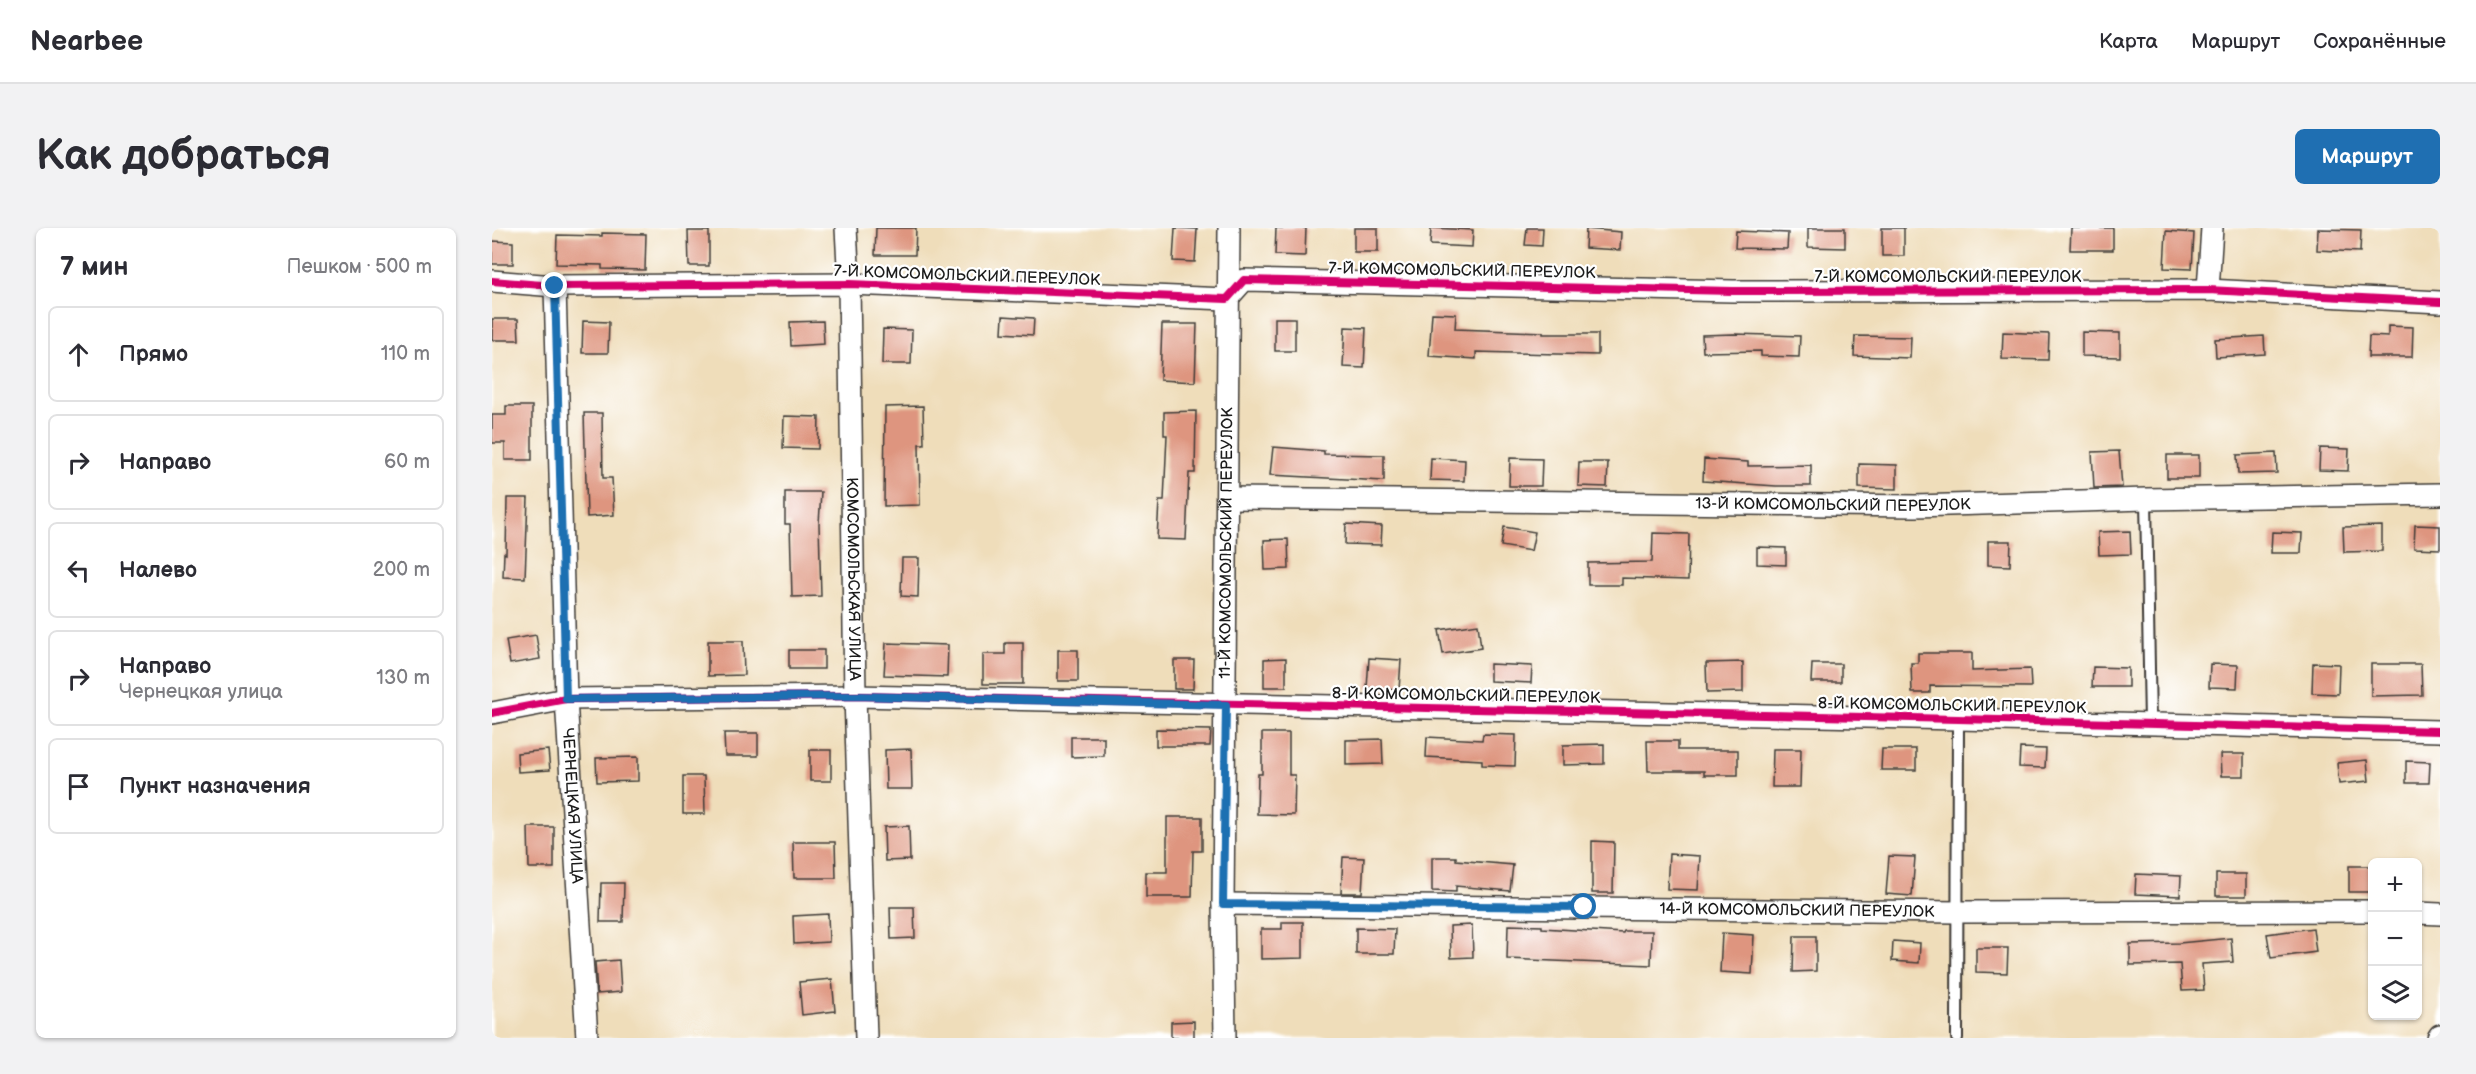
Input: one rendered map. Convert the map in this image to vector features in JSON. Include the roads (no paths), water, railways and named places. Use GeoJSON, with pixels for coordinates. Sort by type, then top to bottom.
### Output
{"type":"FeatureCollection","features":[{"type":"Feature","properties":{"kind":"street","name":"КОМСОМОЛЬСКАЯ УЛИЦА"},"geometry":{"type":"LineString","coordinates":[[846,228],[849,284],[855,696],[866,1038]]}},
{"type":"Feature","properties":{"kind":"street","name":"11-Й КОМСОМОЛЬСКИЙ ПЕРЕУЛОК"},"geometry":{"type":"LineString","coordinates":[[1225,1038],[1223,904],[1229,228]]}},
{"type":"Feature","properties":{"kind":"street"},"geometry":{"type":"LineString","coordinates":[[2208,290],[2212,228]]}},
{"type":"Feature","properties":{"kind":"street","name":"7-Й КОМСОМОЛЬСКИЙ ПЕРЕУЛОК"},"geometry":{"type":"LineString","coordinates":[[492,282],[555,286],[849,284],[1227,299],[1244,280],[1733,291],[2208,290],[2440,302]]}},
{"type":"Feature","properties":{"kind":"street","name":"ЧЕРНЕЦКАЯ УЛИЦА"},"geometry":{"type":"LineString","coordinates":[[555,286],[566,699],[587,1038]]}},
{"type":"Feature","properties":{"kind":"street","name":"13-Й КОМСОМОЛЬСКИЙ ПЕРЕУЛОК"},"geometry":{"type":"LineString","coordinates":[[1227,498],[1915,506],[2440,494]]}},
{"type":"Feature","properties":{"kind":"street","name":"8-Й КОМСОМОЛЬСКИЙ ПЕРЕУЛОК"},"geometry":{"type":"LineString","coordinates":[[492,713],[566,699],[855,696],[2440,731]]}},
{"type":"Feature","properties":{"kind":"street","name":"14-Й КОМСОМОЛЬСКИЙ ПЕРЕУЛОК"},"geometry":{"type":"LineString","coordinates":[[1223,904],[1958,912],[2368,911]]}},
{"type":"Feature","properties":{"kind":"street"},"geometry":{"type":"LineString","coordinates":[[2422,913],[2440,914]]}},
{"type":"Feature","properties":{"kind":"lane"},"geometry":{"type":"LineString","coordinates":[[2146,499],[2150,724]]}},
{"type":"Feature","properties":{"kind":"lane"},"geometry":{"type":"LineString","coordinates":[[1958,719],[1958,1038]]}}]}
